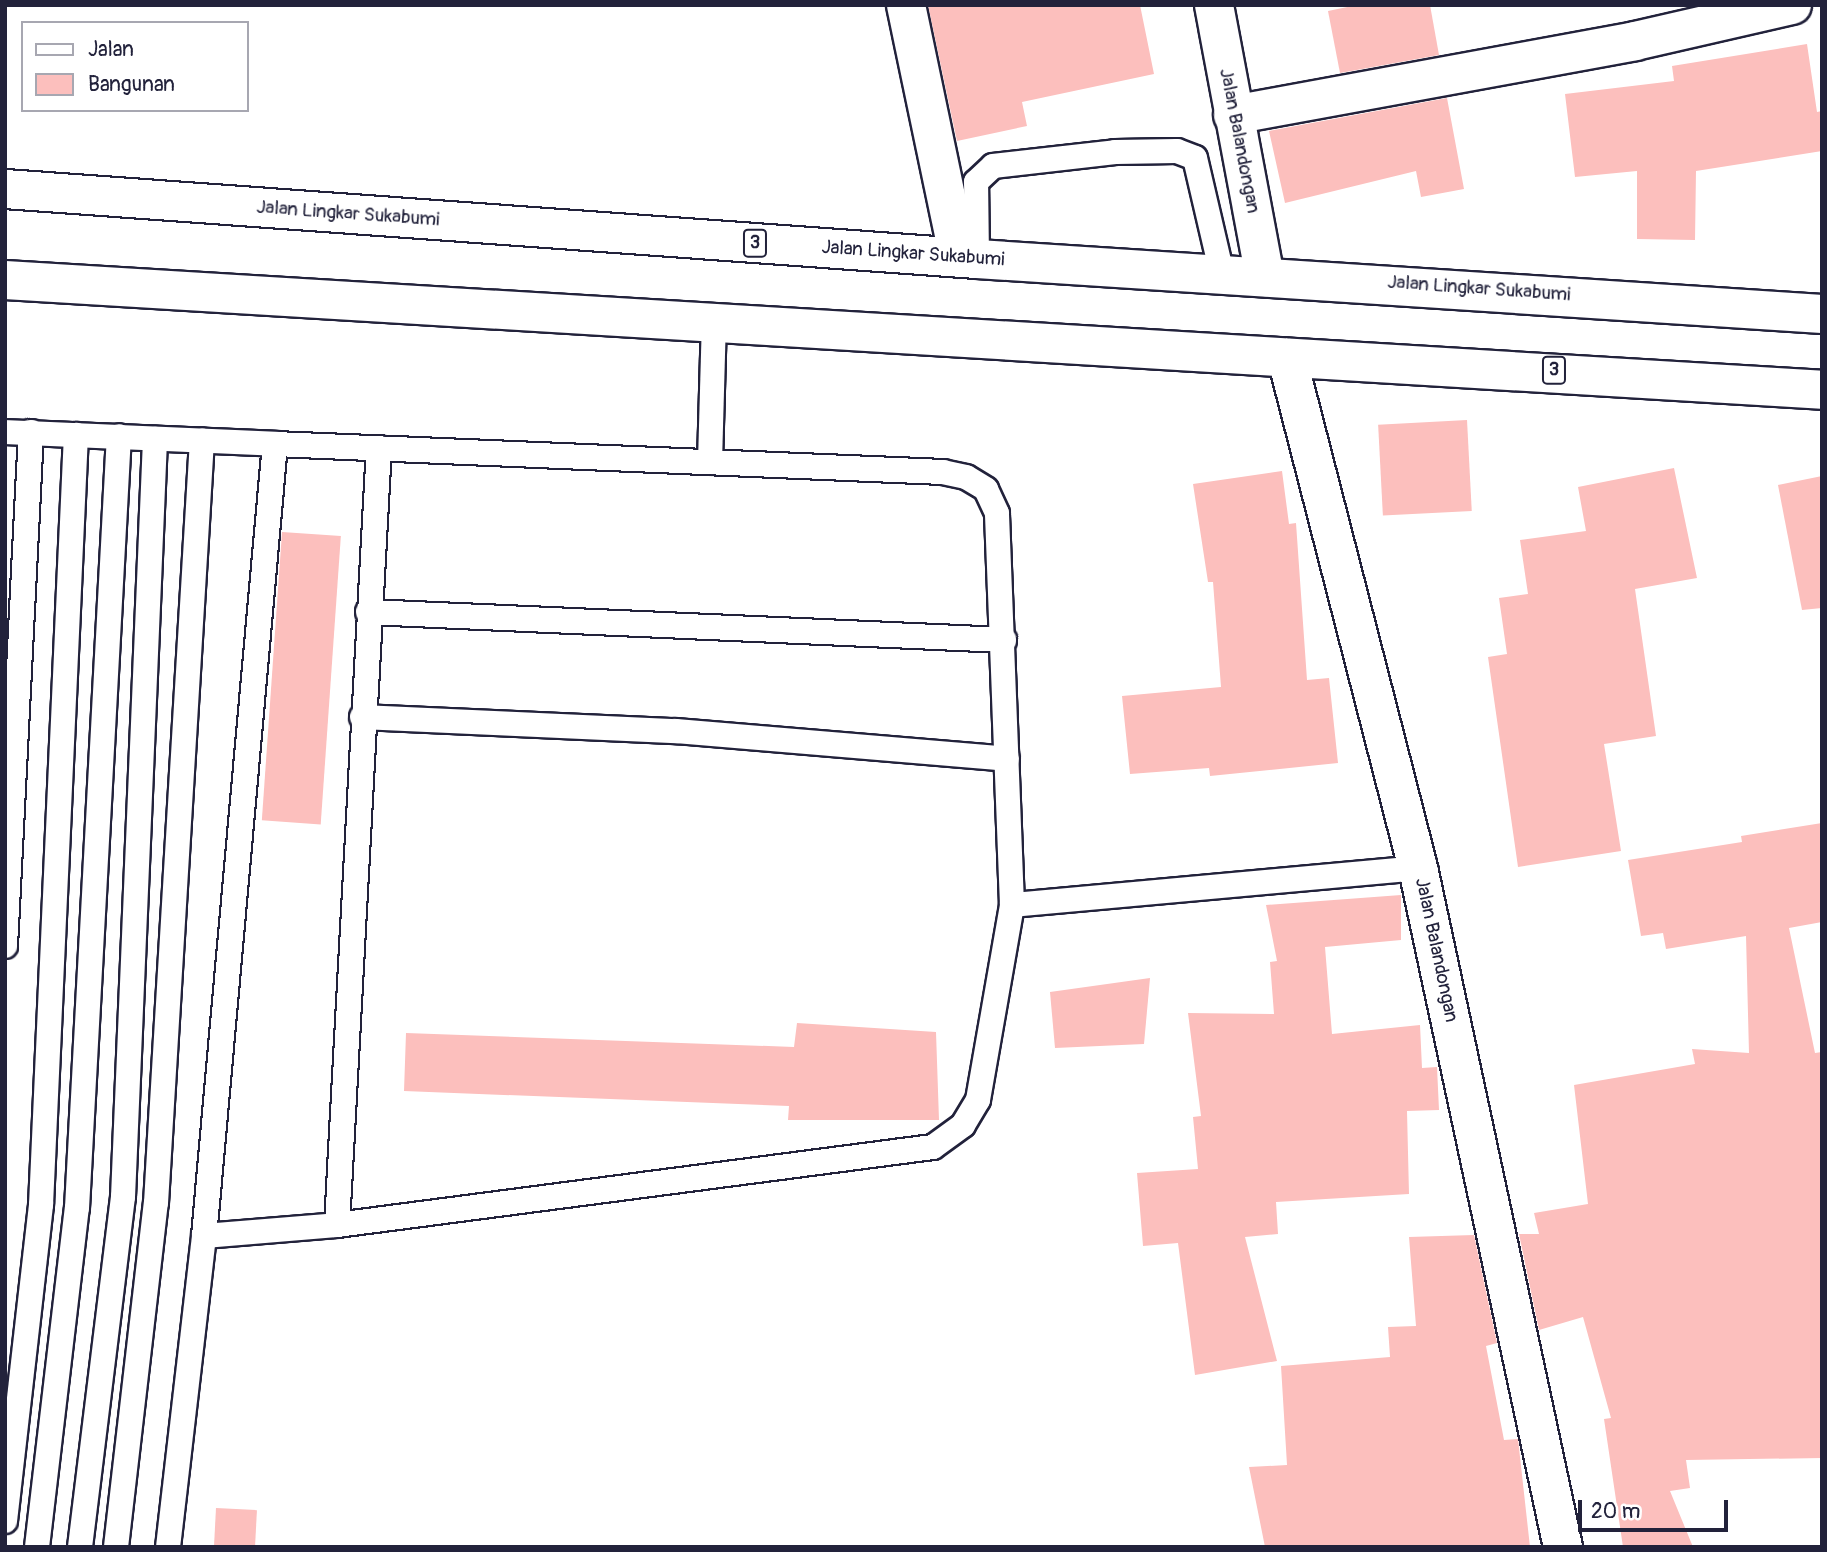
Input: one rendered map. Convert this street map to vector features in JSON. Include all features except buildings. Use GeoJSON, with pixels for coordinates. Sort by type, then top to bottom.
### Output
{"type":"FeatureCollection","features":[{"type":"Feature","properties":{"kind":"main road"},"geometry":{"type":"LineString","coordinates":[[906,5],[968,259]]}},
{"type":"Feature","properties":{"kind":"main road","name":"Jalan Balandongan"},"geometry":{"type":"LineString","coordinates":[[1214,5],[1265,277]]}},
{"type":"Feature","properties":{"kind":"main road"},"geometry":{"type":"LineString","coordinates":[[1233,114],[1635,41],[1792,5]]}},
{"type":"Feature","properties":{"kind":"main road","name":"Jalan Lingkar Sukabumi"},"geometry":{"type":"LineString","coordinates":[[5,189],[968,259],[1505,290],[1822,314]]}},
{"type":"Feature","properties":{"kind":"main road","name":"3"},"geometry":{"type":"LineString","coordinates":[[5,280],[714,321],[1287,358],[1533,369],[1822,390]]}},
{"type":"Feature","properties":{"kind":"main road","name":"Jalan Balandongan"},"geometry":{"type":"LineString","coordinates":[[1287,358],[1418,868],[1563,1547]]}},
{"type":"Feature","properties":{"kind":"lane"},"geometry":{"type":"LineString","coordinates":[[968,259],[976,182],[993,166],[1115,152],[1177,151],[1195,158],[1222,274]]}},
{"type":"Feature","properties":{"kind":"lane"},"geometry":{"type":"LineString","coordinates":[[710,462],[714,321]]}},
{"type":"Feature","properties":{"kind":"lane"},"geometry":{"type":"LineString","coordinates":[[5,432],[943,472],[966,477],[986,489],[997,513],[1004,640],[1012,905],[978,1100],[963,1125],[933,1147],[337,1226],[204,1236]]}},
{"type":"Feature","properties":{"kind":"lane"},"geometry":{"type":"LineString","coordinates":[[5,946],[31,432]]}},
{"type":"Feature","properties":{"kind":"lane"},"geometry":{"type":"LineString","coordinates":[[5,1521],[40,1205],[76,435]]}},
{"type":"Feature","properties":{"kind":"lane"},"geometry":{"type":"LineString","coordinates":[[37,1547],[77,1209],[119,436]]}},
{"type":"Feature","properties":{"kind":"lane"},"geometry":{"type":"LineString","coordinates":[[80,1547],[123,1197],[155,439]]}},
{"type":"Feature","properties":{"kind":"lane"},"geometry":{"type":"LineString","coordinates":[[116,1547],[156,1203],[202,440]]}},
{"type":"Feature","properties":{"kind":"lane"},"geometry":{"type":"LineString","coordinates":[[168,1547],[204,1236],[275,444]]}},
{"type":"Feature","properties":{"kind":"lane"},"geometry":{"type":"LineString","coordinates":[[337,1226],[362,717],[379,449]]}},
{"type":"Feature","properties":{"kind":"lane"},"geometry":{"type":"LineString","coordinates":[[368,612],[1004,640]]}},
{"type":"Feature","properties":{"kind":"lane"},"geometry":{"type":"LineString","coordinates":[[362,717],[676,731],[1007,759]]}},
{"type":"Feature","properties":{"kind":"lane"},"geometry":{"type":"LineString","coordinates":[[1012,905],[1418,868]]}}]}
